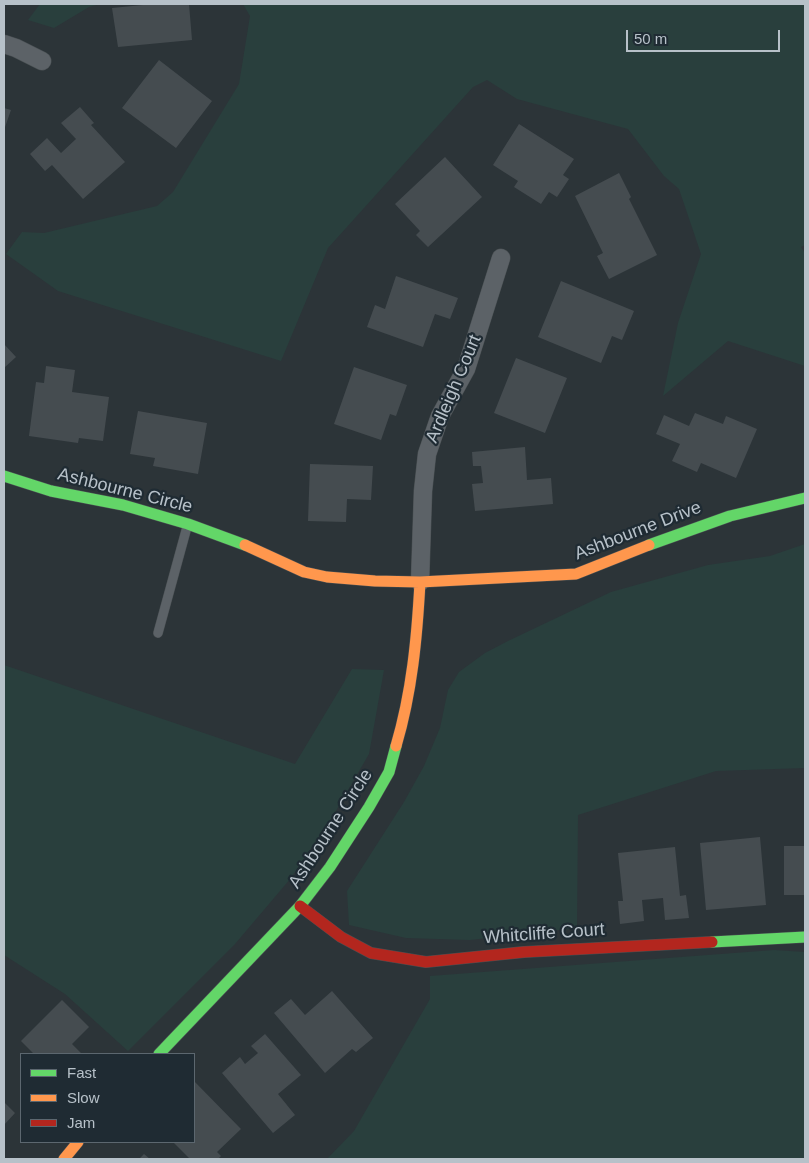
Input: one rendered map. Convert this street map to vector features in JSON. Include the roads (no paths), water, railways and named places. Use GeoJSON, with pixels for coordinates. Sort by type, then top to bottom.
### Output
{"type":"FeatureCollection","features":[{"type":"Feature","properties":{"kind":"street"},"geometry":{"type":"LineString","coordinates":[[4,44],[16,48],[42,62]]}},
{"type":"Feature","properties":{"kind":"street","name":"Ardleigh Court"},"geometry":{"type":"LineString","coordinates":[[420,582],[423,491],[427,454],[440,416],[466,369],[501,258]]}},
{"type":"Feature","properties":{"kind":"street","name":"Ashbourne Circle"},"geometry":{"type":"LineString","coordinates":[[4,476],[51,491],[123,505],[188,524],[242,544],[304,572],[354,580],[420,582],[416,648],[405,716],[389,772],[370,807],[330,867],[300,906],[161,1053]]}},
{"type":"Feature","properties":{"kind":"street","name":"Ashbourne Drive"},"geometry":{"type":"LineString","coordinates":[[420,582],[576,574],[671,536],[730,516],[805,498]]}},
{"type":"Feature","properties":{"kind":"street","name":"Whitcliffe Court"},"geometry":{"type":"LineString","coordinates":[[300,906],[341,937],[371,953],[426,962],[524,952],[805,938]]}},
{"type":"Feature","properties":{"kind":"street"},"geometry":{"type":"LineString","coordinates":[[64,1159],[77,1143]]}},
{"type":"Feature","properties":{"kind":"lane"},"geometry":{"type":"LineString","coordinates":[[158,633],[188,524]]}}]}
